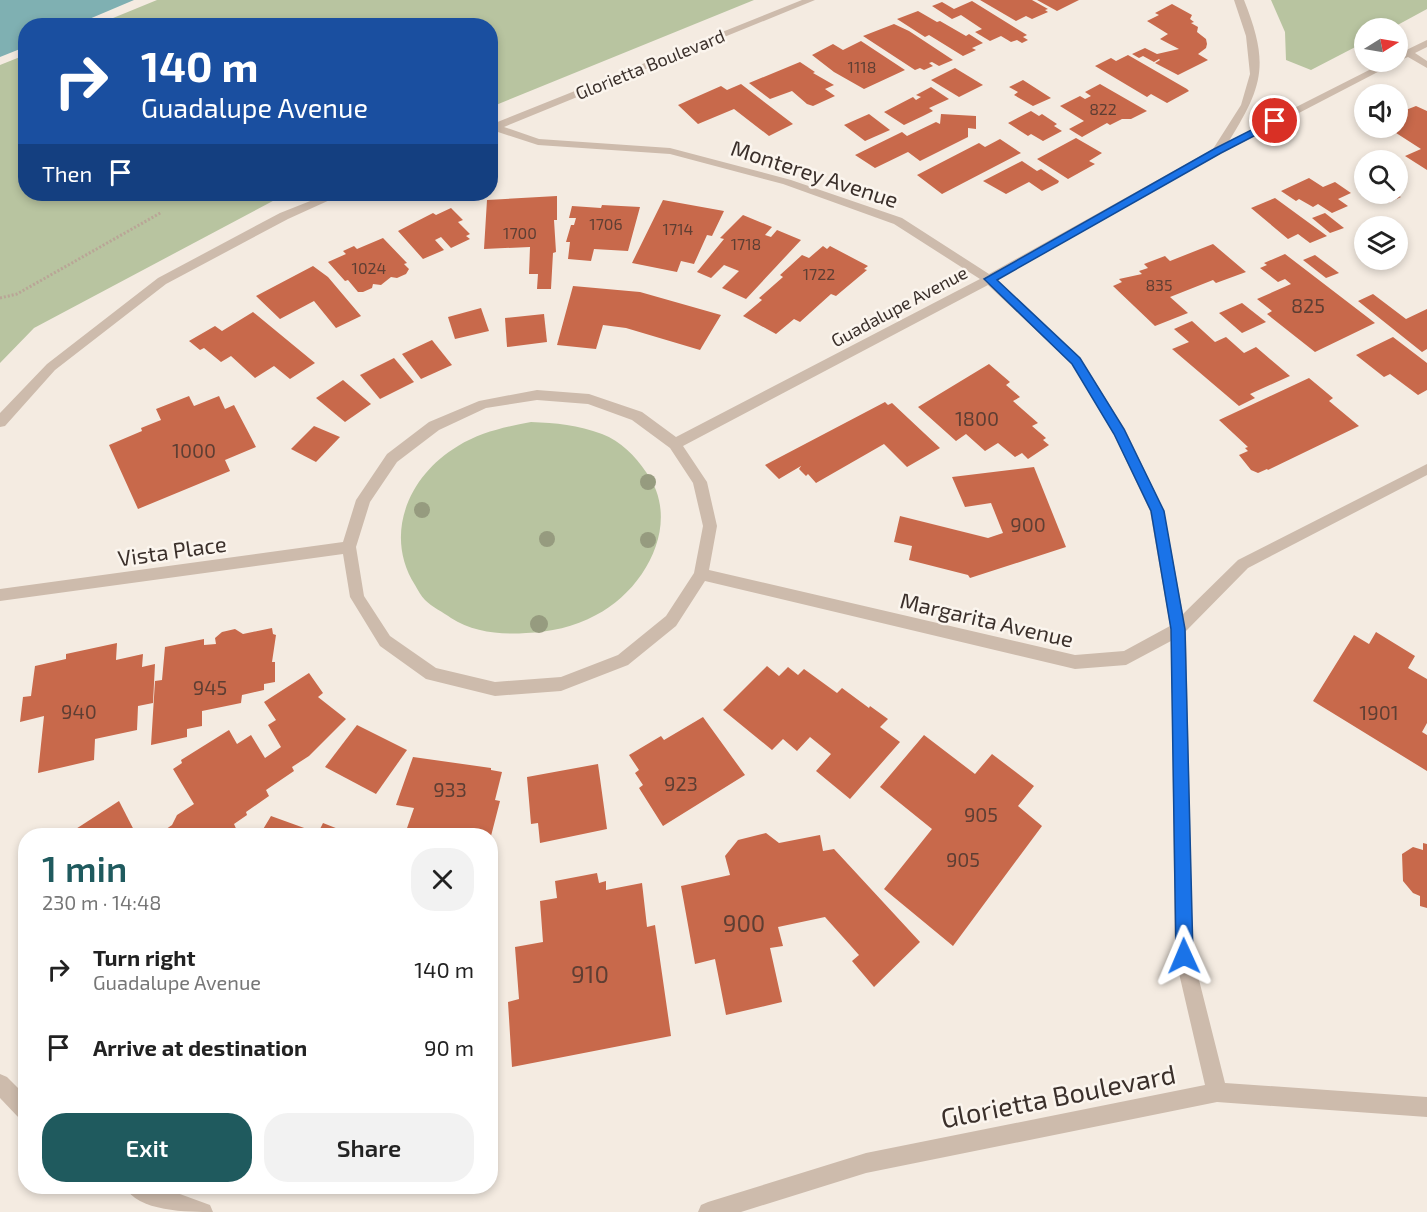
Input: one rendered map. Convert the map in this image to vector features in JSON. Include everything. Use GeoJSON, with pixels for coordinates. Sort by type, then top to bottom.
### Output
{"type":"FeatureCollection","features":[{"type":"Feature","properties":{"kind":"street","name":"Glorietta Boulevard"},"geometry":{"type":"LineString","coordinates":[[498,126],[810,0]]}},
{"type":"Feature","properties":{"kind":"street"},"geometry":{"type":"LineString","coordinates":[[1218,151],[1250,97],[1256,56],[1247,18],[1239,0]]}},
{"type":"Feature","properties":{"kind":"street"},"geometry":{"type":"LineString","coordinates":[[1427,43],[1408,53],[1427,65]]}},
{"type":"Feature","properties":{"kind":"street","name":"Guadalupe Avenue"},"geometry":{"type":"LineString","coordinates":[[675,444],[989,279],[1218,151],[1372,72]]}},
{"type":"Feature","properties":{"kind":"street","name":"Monterey Avenue"},"geometry":{"type":"LineString","coordinates":[[498,130],[538,142],[670,151],[788,182],[898,221],[989,279],[1076,361],[1119,433],[1157,511],[1178,629],[1184,956],[1217,1092]]}},
{"type":"Feature","properties":{"kind":"street"},"geometry":{"type":"LineString","coordinates":[[0,422],[51,367],[162,281],[284,216],[320,201]]}},
{"type":"Feature","properties":{"kind":"street"},"geometry":{"type":"LineString","coordinates":[[537,395],[589,399],[637,416],[675,444],[700,482],[710,526],[701,574],[671,621],[623,660],[561,684],[495,689],[432,674],[385,641],[357,597],[349,547],[363,500],[392,458],[434,426],[484,404],[537,395]]}},
{"type":"Feature","properties":{"kind":"street","name":"Margarita Avenue"},"geometry":{"type":"LineString","coordinates":[[701,574],[1075,662],[1126,658],[1178,629],[1243,564],[1427,469]]}},
{"type":"Feature","properties":{"kind":"street","name":"Vista Place"},"geometry":{"type":"LineString","coordinates":[[0,595],[349,547]]}},
{"type":"Feature","properties":{"kind":"street"},"geometry":{"type":"LineString","coordinates":[[0,1084],[18,1103]]}},
{"type":"Feature","properties":{"kind":"street","name":"Glorietta Boulevard"},"geometry":{"type":"LineString","coordinates":[[708,1212],[866,1163],[1217,1092],[1427,1107]]}},
{"type":"Feature","properties":{"kind":"street"},"geometry":{"type":"LineString","coordinates":[[150,1194],[203,1212]]}},
{"type":"Feature","properties":{"kind":"path"},"geometry":{"type":"LineString","coordinates":[[0,298],[17,294],[162,212]]}},
{"type":"Feature","properties":{"kind":"green space"},"geometry":{"type":"Polygon","coordinates":[[[157,0],[754,0],[498,104],[498,18],[113,18],[157,0]]]}},
{"type":"Feature","properties":{"kind":"green space"},"geometry":{"type":"Polygon","coordinates":[[[1271,0],[1427,0],[1427,9],[1408,19],[1354,18],[1354,48],[1311,70],[1286,60],[1285,32],[1271,0]]]}},
{"type":"Feature","properties":{"kind":"green space"},"geometry":{"type":"Polygon","coordinates":[[[18,58],[18,201],[273,201],[34,328],[0,363],[0,65],[18,58]]]}},
{"type":"Feature","properties":{"kind":"green space"},"geometry":{"type":"Polygon","coordinates":[[[531,422],[584,428],[609,437],[627,450],[646,472],[656,491],[661,512],[659,533],[653,553],[643,572],[630,589],[614,604],[596,615],[571,626],[544,631],[487,632],[459,623],[425,600],[406,566],[401,546],[402,526],[406,507],[414,489],[441,458],[458,446],[484,434],[531,422]]]}},
{"type":"Feature","properties":{"kind":"water"},"geometry":{"type":"Polygon","coordinates":[[[0,0],[134,0],[92,18],[18,18],[18,50],[0,57],[0,0]]]}},
{"type":"Feature","properties":{"kind":"building"},"geometry":{"type":"Polygon","coordinates":[[[980,0],[1032,0],[1048,9],[1045,10],[1048,12],[1032,19],[1026,16],[1016,21],[980,0]]]}},
{"type":"Feature","properties":{"kind":"building"},"geometry":{"type":"Polygon","coordinates":[[[1037,0],[1079,0],[1057,11],[1037,0]]]}},
{"type":"Feature","properties":{"kind":"building"},"geometry":{"type":"Polygon","coordinates":[[[972,1],[1027,35],[1023,37],[1028,40],[1022,43],[1017,40],[1011,42],[1001,36],[990,41],[975,32],[982,29],[961,15],[952,19],[932,6],[942,2],[954,9],[972,1]]]}},
{"type":"Feature","properties":{"kind":"building"},"geometry":{"type":"Polygon","coordinates":[[[1172,4],[1192,15],[1190,19],[1194,22],[1191,23],[1198,27],[1197,32],[1206,39],[1207,44],[1206,48],[1198,54],[1208,60],[1178,75],[1155,63],[1159,59],[1154,62],[1143,56],[1139,58],[1132,54],[1145,48],[1157,54],[1179,49],[1160,39],[1168,34],[1147,21],[1159,15],[1155,13],[1172,4]]]}},
{"type":"Feature","properties":{"kind":"building"},"geometry":{"type":"Polygon","coordinates":[[[918,11],[966,36],[969,34],[983,43],[972,48],[976,50],[963,56],[929,35],[925,37],[897,19],[918,11]]]}},
{"type":"Feature","properties":{"kind":"building"},"geometry":{"type":"Polygon","coordinates":[[[894,24],[909,31],[953,60],[939,66],[932,62],[929,63],[933,66],[924,70],[920,68],[915,70],[863,36],[894,24]]]}},
{"type":"Feature","properties":{"kind":"building"},"geometry":{"type":"Polygon","coordinates":[[[861,41],[905,70],[864,89],[834,72],[812,55],[833,44],[843,50],[861,41]]]}},
{"type":"Feature","properties":{"kind":"building"},"geometry":{"type":"Polygon","coordinates":[[[1128,55],[1189,91],[1167,103],[1151,94],[1147,97],[1095,66],[1111,58],[1116,61],[1128,55]]]}},
{"type":"Feature","properties":{"kind":"building"},"geometry":{"type":"Polygon","coordinates":[[[800,62],[815,72],[813,73],[834,85],[825,89],[835,96],[813,106],[807,104],[792,91],[770,99],[749,83],[800,62]]]}},
{"type":"Feature","properties":{"kind":"building"},"geometry":{"type":"Polygon","coordinates":[[[955,68],[983,85],[959,97],[931,80],[955,68]]]}},
{"type":"Feature","properties":{"kind":"building"},"geometry":{"type":"Polygon","coordinates":[[[1023,80],[1051,98],[1033,106],[1014,95],[1018,92],[1009,87],[1023,80]]]}},
{"type":"Feature","properties":{"kind":"building"},"geometry":{"type":"Polygon","coordinates":[[[741,84],[793,124],[769,136],[734,109],[698,124],[678,105],[721,86],[727,90],[741,84]]]}},
{"type":"Feature","properties":{"kind":"building"},"geometry":{"type":"Polygon","coordinates":[[[1100,84],[1147,111],[1131,119],[1122,119],[1110,125],[1107,123],[1082,137],[1069,129],[1084,121],[1060,106],[1080,96],[1085,99],[1091,96],[1085,92],[1100,84]]]}},
{"type":"Feature","properties":{"kind":"building"},"geometry":{"type":"Polygon","coordinates":[[[931,87],[949,99],[929,108],[933,111],[904,125],[884,112],[913,97],[916,100],[921,97],[916,95],[931,87]]]}},
{"type":"Feature","properties":{"kind":"building"},"geometry":{"type":"Polygon","coordinates":[[[1416,106],[1427,111],[1427,170],[1408,158],[1408,155],[1421,149],[1404,138],[1408,138],[1408,109],[1416,106]]]}},
{"type":"Feature","properties":{"kind":"building"},"geometry":{"type":"Polygon","coordinates":[[[1031,111],[1039,116],[1042,114],[1057,124],[1054,126],[1062,131],[1043,141],[1031,134],[1028,136],[1008,123],[1031,111]]]}},
{"type":"Feature","properties":{"kind":"building"},"geometry":{"type":"Polygon","coordinates":[[[869,114],[890,130],[865,141],[844,125],[869,114]]]}},
{"type":"Feature","properties":{"kind":"building"},"geometry":{"type":"Polygon","coordinates":[[[941,114],[976,116],[976,129],[968,128],[968,137],[920,161],[908,152],[875,168],[855,155],[902,132],[907,136],[936,122],[940,124],[941,114]]]}},
{"type":"Feature","properties":{"kind":"building"},"geometry":{"type":"Polygon","coordinates":[[[1076,138],[1102,153],[1089,161],[1095,164],[1068,179],[1037,159],[1076,138]]]}},
{"type":"Feature","properties":{"kind":"building"},"geometry":{"type":"Polygon","coordinates":[[[1000,139],[1021,153],[942,194],[917,175],[979,143],[985,147],[1000,139]]]}},
{"type":"Feature","properties":{"kind":"building"},"geometry":{"type":"Polygon","coordinates":[[[1022,161],[1037,171],[1041,169],[1059,181],[1058,183],[1042,191],[1029,182],[1006,194],[983,181],[1022,161]]]}},
{"type":"Feature","properties":{"kind":"building"},"geometry":{"type":"Polygon","coordinates":[[[1309,178],[1323,187],[1335,182],[1351,193],[1338,199],[1348,206],[1332,213],[1318,204],[1313,207],[1299,199],[1296,201],[1281,191],[1309,178]]]}},
{"type":"Feature","properties":{"kind":"building"},"geometry":{"type":"Polygon","coordinates":[[[557,196],[557,220],[554,220],[556,252],[553,253],[551,289],[537,289],[538,274],[529,274],[530,247],[484,249],[487,201],[557,196]]]}},
{"type":"Feature","properties":{"kind":"building"},"geometry":{"type":"Polygon","coordinates":[[[1275,198],[1327,236],[1310,243],[1298,234],[1288,239],[1251,208],[1275,198]]]}},
{"type":"Feature","properties":{"kind":"building"},"geometry":{"type":"Polygon","coordinates":[[[663,200],[724,211],[712,236],[707,235],[694,264],[681,261],[677,272],[632,263],[663,200]]]}},
{"type":"Feature","properties":{"kind":"building"},"geometry":{"type":"Polygon","coordinates":[[[602,205],[640,207],[628,251],[594,249],[591,261],[568,259],[570,242],[566,242],[571,225],[574,225],[576,218],[569,218],[572,206],[601,208],[602,205]]]}},
{"type":"Feature","properties":{"kind":"building"},"geometry":{"type":"Polygon","coordinates":[[[451,208],[463,220],[458,222],[470,234],[466,236],[470,239],[451,248],[441,237],[435,240],[444,250],[423,259],[398,231],[433,213],[436,215],[451,208]]]}},
{"type":"Feature","properties":{"kind":"building"},"geometry":{"type":"Polygon","coordinates":[[[1325,213],[1344,228],[1330,233],[1312,218],[1325,213]]]}},
{"type":"Feature","properties":{"kind":"building"},"geometry":{"type":"Polygon","coordinates":[[[743,215],[772,227],[765,235],[771,237],[777,230],[801,240],[746,299],[722,288],[739,271],[724,265],[711,278],[697,272],[724,239],[720,238],[743,215]]]}},
{"type":"Feature","properties":{"kind":"building"},"geometry":{"type":"Polygon","coordinates":[[[383,238],[407,263],[404,264],[409,269],[406,274],[397,278],[391,277],[381,285],[373,284],[372,288],[358,292],[328,262],[346,254],[343,251],[354,246],[357,249],[383,238]]]}},
{"type":"Feature","properties":{"kind":"building"},"geometry":{"type":"Polygon","coordinates":[[[1213,244],[1246,272],[1216,283],[1213,280],[1170,297],[1188,313],[1155,326],[1113,286],[1122,282],[1119,279],[1142,274],[1139,271],[1148,268],[1144,264],[1165,256],[1170,261],[1213,244]]]}},
{"type":"Feature","properties":{"kind":"building"},"geometry":{"type":"Polygon","coordinates":[[[823,246],[827,249],[830,246],[868,266],[864,269],[867,270],[836,296],[831,294],[800,322],[794,319],[776,334],[743,316],[762,300],[759,298],[783,277],[780,275],[802,255],[809,258],[823,246]]]}},
{"type":"Feature","properties":{"kind":"building"},"geometry":{"type":"Polygon","coordinates":[[[1285,254],[1375,323],[1315,352],[1267,314],[1272,311],[1257,299],[1291,284],[1285,279],[1278,282],[1260,268],[1267,265],[1264,263],[1285,254]]]}},
{"type":"Feature","properties":{"kind":"building"},"geometry":{"type":"Polygon","coordinates":[[[1315,255],[1339,273],[1326,278],[1303,260],[1315,255]]]}},
{"type":"Feature","properties":{"kind":"building"},"geometry":{"type":"Polygon","coordinates":[[[313,266],[328,277],[361,316],[336,328],[314,301],[280,319],[256,296],[313,266]]]}},
{"type":"Feature","properties":{"kind":"building"},"geometry":{"type":"Polygon","coordinates":[[[573,286],[640,292],[721,315],[700,350],[626,328],[603,325],[596,349],[557,345],[573,286]]]}},
{"type":"Feature","properties":{"kind":"building"},"geometry":{"type":"Polygon","coordinates":[[[1373,294],[1406,319],[1427,309],[1427,349],[1422,352],[1358,301],[1373,294]]]}},
{"type":"Feature","properties":{"kind":"building"},"geometry":{"type":"Polygon","coordinates":[[[1242,303],[1266,322],[1242,333],[1219,313],[1242,303]]]}},
{"type":"Feature","properties":{"kind":"building"},"geometry":{"type":"Polygon","coordinates":[[[481,308],[489,331],[455,339],[448,317],[481,308]]]}},
{"type":"Feature","properties":{"kind":"building"},"geometry":{"type":"Polygon","coordinates":[[[253,312],[315,363],[290,379],[274,366],[255,378],[231,356],[221,362],[204,348],[200,350],[189,341],[215,326],[222,331],[253,312]]]}},
{"type":"Feature","properties":{"kind":"building"},"geometry":{"type":"Polygon","coordinates":[[[544,314],[547,342],[507,347],[505,318],[544,314]]]}},
{"type":"Feature","properties":{"kind":"building"},"geometry":{"type":"Polygon","coordinates":[[[1192,321],[1215,342],[1226,337],[1244,353],[1256,347],[1290,376],[1250,394],[1255,398],[1239,406],[1172,349],[1189,342],[1174,329],[1192,321]]]}},
{"type":"Feature","properties":{"kind":"building"},"geometry":{"type":"Polygon","coordinates":[[[1393,337],[1427,363],[1427,390],[1418,395],[1390,374],[1384,377],[1356,355],[1393,337]]]}},
{"type":"Feature","properties":{"kind":"building"},"geometry":{"type":"Polygon","coordinates":[[[432,340],[452,365],[421,379],[402,354],[432,340]]]}},
{"type":"Feature","properties":{"kind":"building"},"geometry":{"type":"Polygon","coordinates":[[[394,358],[414,382],[380,399],[360,375],[394,358]]]}},
{"type":"Feature","properties":{"kind":"building"},"geometry":{"type":"Polygon","coordinates":[[[989,364],[1010,382],[1006,385],[1020,397],[1013,401],[1038,423],[1032,426],[1046,438],[1043,440],[1049,445],[1028,459],[1022,453],[1015,457],[998,443],[985,451],[966,434],[956,441],[918,407],[989,364]]]}},
{"type":"Feature","properties":{"kind":"building"},"geometry":{"type":"Polygon","coordinates":[[[1309,378],[1333,398],[1329,401],[1359,426],[1268,470],[1258,473],[1251,470],[1239,455],[1248,451],[1245,448],[1248,447],[1219,420],[1309,378]]]}},
{"type":"Feature","properties":{"kind":"building"},"geometry":{"type":"Polygon","coordinates":[[[343,380],[371,404],[345,422],[316,398],[343,380]]]}},
{"type":"Feature","properties":{"kind":"building"},"geometry":{"type":"Polygon","coordinates":[[[189,396],[194,406],[219,396],[225,409],[234,405],[256,447],[225,460],[230,471],[138,509],[109,445],[161,420],[156,409],[189,396]]]}},
{"type":"Feature","properties":{"kind":"building"},"geometry":{"type":"Polygon","coordinates":[[[885,402],[888,405],[892,403],[940,448],[907,467],[884,444],[816,483],[808,474],[806,476],[799,469],[801,466],[779,479],[765,465],[885,402]]]}},
{"type":"Feature","properties":{"kind":"building"},"geometry":{"type":"Polygon","coordinates":[[[314,426],[340,437],[316,462],[291,449],[314,426]]]}},
{"type":"Feature","properties":{"kind":"building"},"geometry":{"type":"Polygon","coordinates":[[[1034,467],[1066,547],[970,578],[968,575],[909,560],[912,546],[894,542],[900,516],[988,538],[1003,533],[991,503],[965,507],[952,477],[1034,467]]]}},
{"type":"Feature","properties":{"kind":"building"},"geometry":{"type":"Polygon","coordinates":[[[272,628],[273,634],[276,635],[272,662],[275,662],[275,682],[264,684],[264,690],[242,695],[241,703],[202,711],[202,726],[187,729],[187,737],[151,745],[155,681],[162,680],[165,647],[204,639],[204,645],[216,644],[215,638],[222,632],[235,629],[243,634],[272,628]]]}},
{"type":"Feature","properties":{"kind":"building"},"geometry":{"type":"Polygon","coordinates":[[[1376,632],[1415,656],[1408,668],[1427,679],[1427,723],[1422,732],[1427,735],[1427,771],[1313,701],[1354,635],[1369,644],[1376,632]]]}},
{"type":"Feature","properties":{"kind":"building"},"geometry":{"type":"Polygon","coordinates":[[[117,643],[116,660],[143,654],[142,667],[155,664],[153,703],[138,706],[137,730],[95,739],[94,760],[38,773],[44,716],[20,722],[23,697],[31,696],[35,666],[66,659],[66,654],[117,643]]]}},
{"type":"Feature","properties":{"kind":"building"},"geometry":{"type":"Polygon","coordinates":[[[767,666],[779,676],[788,667],[798,675],[804,669],[837,693],[842,688],[888,719],[880,727],[900,742],[850,799],[816,771],[831,754],[810,737],[797,751],[783,739],[772,750],[723,710],[767,666]]]}},
{"type":"Feature","properties":{"kind":"building"},"geometry":{"type":"Polygon","coordinates":[[[309,673],[323,693],[318,697],[346,719],[309,756],[292,767],[294,771],[266,790],[269,796],[246,812],[247,815],[234,824],[236,828],[168,828],[177,815],[194,804],[173,769],[182,763],[181,760],[229,730],[237,744],[251,735],[265,758],[281,747],[268,725],[276,720],[264,702],[309,673]]]}},
{"type":"Feature","properties":{"kind":"building"},"geometry":{"type":"Polygon","coordinates":[[[703,717],[745,775],[663,826],[639,788],[643,785],[635,773],[639,770],[629,755],[661,736],[664,740],[703,717]]]}},
{"type":"Feature","properties":{"kind":"building"},"geometry":{"type":"Polygon","coordinates":[[[357,725],[407,750],[376,794],[325,767],[357,725]]]}},
{"type":"Feature","properties":{"kind":"building"},"geometry":{"type":"Polygon","coordinates":[[[924,735],[975,774],[992,754],[1034,786],[1018,806],[1042,826],[953,946],[884,889],[932,829],[880,787],[924,735]]]}},
{"type":"Feature","properties":{"kind":"building"},"geometry":{"type":"Polygon","coordinates":[[[413,757],[491,768],[491,770],[502,772],[495,800],[500,801],[493,828],[407,828],[414,808],[396,805],[413,757]]]}},
{"type":"Feature","properties":{"kind":"building"},"geometry":{"type":"Polygon","coordinates":[[[598,764],[607,829],[540,843],[538,823],[531,824],[527,777],[598,764]]]}},
{"type":"Feature","properties":{"kind":"building"},"geometry":{"type":"Polygon","coordinates":[[[119,801],[133,828],[77,828],[119,801]]]}},
{"type":"Feature","properties":{"kind":"building"},"geometry":{"type":"Polygon","coordinates":[[[271,816],[304,828],[264,828],[271,816]]]}},
{"type":"Feature","properties":{"kind":"building"},"geometry":{"type":"Polygon","coordinates":[[[323,823],[336,828],[320,828],[323,823]]]}},
{"type":"Feature","properties":{"kind":"building"},"geometry":{"type":"Polygon","coordinates":[[[766,833],[779,843],[820,835],[823,851],[834,849],[920,942],[874,987],[852,961],[859,955],[825,917],[778,927],[783,946],[770,948],[782,1002],[726,1015],[715,959],[695,964],[681,886],[730,875],[725,856],[738,840],[766,833]]]}},
{"type":"Feature","properties":{"kind":"building"},"geometry":{"type":"Polygon","coordinates":[[[1423,843],[1427,844],[1427,908],[1420,906],[1420,896],[1413,893],[1403,881],[1402,854],[1413,847],[1423,850],[1423,843]]]}},
{"type":"Feature","properties":{"kind":"building"},"geometry":{"type":"Polygon","coordinates":[[[597,873],[599,883],[606,881],[606,890],[642,883],[647,927],[655,925],[671,1036],[512,1067],[508,1002],[519,999],[515,947],[543,942],[540,901],[557,898],[555,881],[597,873]]]}},
{"type":"Feature","properties":{"kind":"route"},"geometry":{"type":"LineString","coordinates":[[1184,956],[1178,629],[1157,511],[1119,433],[1076,361],[989,279],[1275,121]]}}]}
